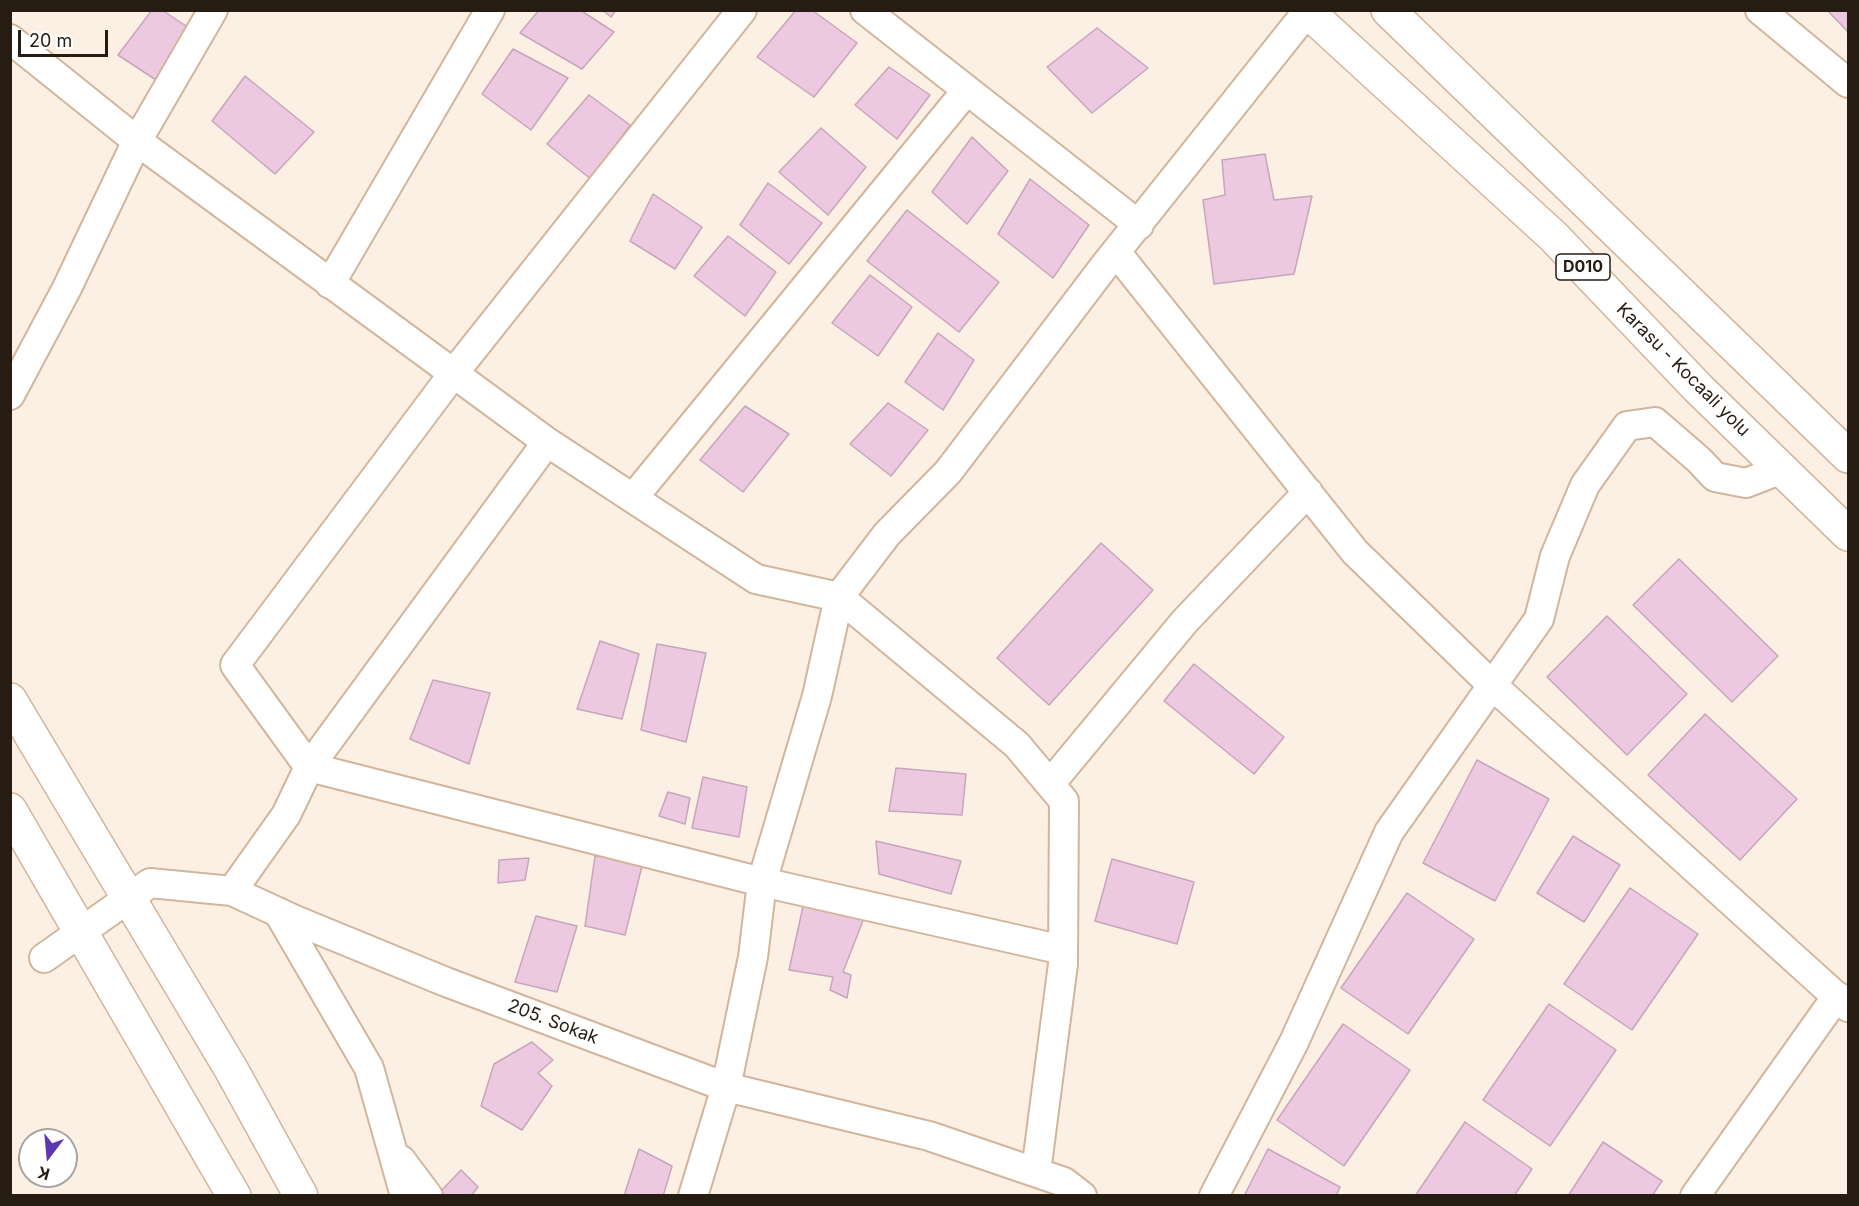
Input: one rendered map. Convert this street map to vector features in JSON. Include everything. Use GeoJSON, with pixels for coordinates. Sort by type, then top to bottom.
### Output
{"type":"FeatureCollection","features":[{"type":"Feature","properties":{"kind":"main road","name":"D010"},"geometry":{"type":"LineString","coordinates":[[1388,10],[1848,456]]}},
{"type":"Feature","properties":{"kind":"main road","name":"Karasu - Kocaali yolu"},"geometry":{"type":"LineString","coordinates":[[1306,11],[1554,237],[1698,388],[1848,534]]}},
{"type":"Feature","properties":{"kind":"main road"},"geometry":{"type":"LineString","coordinates":[[10,700],[231,1069],[302,1196]]}},
{"type":"Feature","properties":{"kind":"main road"},"geometry":{"type":"LineString","coordinates":[[10,810],[234,1196]]}},
{"type":"Feature","properties":{"kind":"street"},"geometry":{"type":"LineString","coordinates":[[10,395],[67,288],[137,141],[213,10]]}},
{"type":"Feature","properties":{"kind":"street"},"geometry":{"type":"LineString","coordinates":[[330,284],[490,10]]}},
{"type":"Feature","properties":{"kind":"street"},"geometry":{"type":"LineString","coordinates":[[742,10],[453,374],[235,665],[309,767],[762,882],[1063,950]]}},
{"type":"Feature","properties":{"kind":"street"},"geometry":{"type":"LineString","coordinates":[[865,10],[1139,225]]}},
{"type":"Feature","properties":{"kind":"street"},"geometry":{"type":"LineString","coordinates":[[1760,10],[1848,83]]}},
{"type":"Feature","properties":{"kind":"street"},"geometry":{"type":"LineString","coordinates":[[693,1196],[726,1087],[753,957],[762,882],[816,696],[839,597],[887,534],[948,472],[1116,252],[1306,11]]}},
{"type":"Feature","properties":{"kind":"street"},"geometry":{"type":"LineString","coordinates":[[10,39],[137,141],[547,442],[756,579],[839,597],[1017,745],[1064,801],[1063,964],[1036,1172]]}},
{"type":"Feature","properties":{"kind":"street"},"geometry":{"type":"LineString","coordinates":[[633,498],[967,90]]}},
{"type":"Feature","properties":{"kind":"street"},"geometry":{"type":"LineString","coordinates":[[1116,252],[1355,552],[1492,685],[1843,1001],[1695,1196]]}},
{"type":"Feature","properties":{"kind":"street"},"geometry":{"type":"LineString","coordinates":[[1214,1196],[1294,1042],[1389,832],[1539,619],[1555,556],[1585,485],[1628,426],[1656,422],[1715,477],[1746,483],[1782,469]]}},
{"type":"Feature","properties":{"kind":"street"},"geometry":{"type":"LineString","coordinates":[[232,891],[286,815],[309,767],[547,442]]}},
{"type":"Feature","properties":{"kind":"street"},"geometry":{"type":"LineString","coordinates":[[1050,784],[1185,621],[1308,492]]}},
{"type":"Feature","properties":{"kind":"street","name":"205. Sokak"},"geometry":{"type":"LineString","coordinates":[[44,958],[150,883],[232,891],[446,982],[726,1087],[929,1136],[1064,1182],[1076,1193]]}},
{"type":"Feature","properties":{"kind":"street"},"geometry":{"type":"LineString","coordinates":[[278,912],[369,1068],[405,1196]]}},
{"type":"Feature","properties":{"kind":"street"},"geometry":{"type":"LineString","coordinates":[[391,1146],[428,1196]]}},
{"type":"Feature","properties":{"kind":"building"},"geometry":{"type":"Polygon","coordinates":[[[152,10],[162,10],[192,30],[159,82],[118,55],[152,10]]]}},
{"type":"Feature","properties":{"kind":"building"},"geometry":{"type":"Polygon","coordinates":[[[539,10],[580,10],[614,32],[582,69],[520,33],[539,10]]]}},
{"type":"Feature","properties":{"kind":"building"},"geometry":{"type":"Polygon","coordinates":[[[602,10],[616,10],[611,17],[602,10]]]}},
{"type":"Feature","properties":{"kind":"building"},"geometry":{"type":"Polygon","coordinates":[[[796,10],[812,10],[857,43],[814,97],[757,57],[796,10]]]}},
{"type":"Feature","properties":{"kind":"building"},"geometry":{"type":"Polygon","coordinates":[[[1827,10],[1848,10],[1848,32],[1827,10]]]}},
{"type":"Feature","properties":{"kind":"building"},"geometry":{"type":"Polygon","coordinates":[[[1097,28],[1148,68],[1092,113],[1047,67],[1097,28]]]}},
{"type":"Feature","properties":{"kind":"building"},"geometry":{"type":"Polygon","coordinates":[[[513,49],[568,78],[531,130],[482,94],[513,49]]]}},
{"type":"Feature","properties":{"kind":"building"},"geometry":{"type":"Polygon","coordinates":[[[889,67],[930,95],[897,139],[855,105],[889,67]]]}},
{"type":"Feature","properties":{"kind":"building"},"geometry":{"type":"Polygon","coordinates":[[[245,76],[314,132],[275,174],[212,121],[245,76]]]}},
{"type":"Feature","properties":{"kind":"building"},"geometry":{"type":"Polygon","coordinates":[[[589,95],[630,125],[592,180],[547,144],[589,95]]]}},
{"type":"Feature","properties":{"kind":"building"},"geometry":{"type":"Polygon","coordinates":[[[821,128],[866,167],[828,215],[779,172],[821,128]]]}},
{"type":"Feature","properties":{"kind":"building"},"geometry":{"type":"Polygon","coordinates":[[[972,137],[1008,171],[967,224],[932,192],[972,137]]]}},
{"type":"Feature","properties":{"kind":"building"},"geometry":{"type":"Polygon","coordinates":[[[1265,154],[1274,200],[1312,196],[1294,274],[1214,284],[1203,200],[1225,195],[1222,160],[1265,154]]]}},
{"type":"Feature","properties":{"kind":"building"},"geometry":{"type":"Polygon","coordinates":[[[1030,179],[1089,225],[1053,278],[998,234],[1030,179]]]}},
{"type":"Feature","properties":{"kind":"building"},"geometry":{"type":"Polygon","coordinates":[[[768,183],[822,223],[789,264],[740,225],[768,183]]]}},
{"type":"Feature","properties":{"kind":"building"},"geometry":{"type":"Polygon","coordinates":[[[653,194],[702,227],[675,269],[630,241],[653,194]]]}},
{"type":"Feature","properties":{"kind":"building"},"geometry":{"type":"Polygon","coordinates":[[[907,210],[999,282],[959,332],[867,261],[907,210]]]}},
{"type":"Feature","properties":{"kind":"building"},"geometry":{"type":"Polygon","coordinates":[[[728,236],[776,272],[745,316],[694,276],[728,236]]]}},
{"type":"Feature","properties":{"kind":"building"},"geometry":{"type":"Polygon","coordinates":[[[870,275],[912,307],[878,356],[832,323],[870,275]]]}},
{"type":"Feature","properties":{"kind":"building"},"geometry":{"type":"Polygon","coordinates":[[[938,333],[974,360],[943,410],[905,382],[938,333]]]}},
{"type":"Feature","properties":{"kind":"building"},"geometry":{"type":"Polygon","coordinates":[[[888,403],[928,430],[891,476],[850,444],[888,403]]]}},
{"type":"Feature","properties":{"kind":"building"},"geometry":{"type":"Polygon","coordinates":[[[745,406],[789,434],[743,492],[700,460],[745,406]]]}},
{"type":"Feature","properties":{"kind":"building"},"geometry":{"type":"Polygon","coordinates":[[[1101,543],[1153,590],[1049,705],[997,658],[1101,543]]]}},
{"type":"Feature","properties":{"kind":"building"},"geometry":{"type":"Polygon","coordinates":[[[1679,559],[1778,656],[1732,702],[1633,605],[1679,559]]]}},
{"type":"Feature","properties":{"kind":"building"},"geometry":{"type":"Polygon","coordinates":[[[1607,616],[1687,694],[1627,755],[1547,677],[1607,616]]]}},
{"type":"Feature","properties":{"kind":"building"},"geometry":{"type":"Polygon","coordinates":[[[600,641],[639,654],[622,719],[577,709],[600,641]]]}},
{"type":"Feature","properties":{"kind":"building"},"geometry":{"type":"Polygon","coordinates":[[[657,644],[706,653],[686,742],[641,730],[657,644]]]}},
{"type":"Feature","properties":{"kind":"building"},"geometry":{"type":"Polygon","coordinates":[[[1194,664],[1284,737],[1254,774],[1164,701],[1194,664]]]}},
{"type":"Feature","properties":{"kind":"building"},"geometry":{"type":"Polygon","coordinates":[[[433,680],[490,693],[469,764],[410,739],[433,680]]]}},
{"type":"Feature","properties":{"kind":"building"},"geometry":{"type":"Polygon","coordinates":[[[1705,714],[1797,799],[1740,860],[1648,775],[1705,714]]]}},
{"type":"Feature","properties":{"kind":"building"},"geometry":{"type":"Polygon","coordinates":[[[1477,760],[1549,799],[1495,901],[1423,863],[1477,760]]]}},
{"type":"Feature","properties":{"kind":"building"},"geometry":{"type":"Polygon","coordinates":[[[896,768],[966,774],[962,815],[889,811],[896,768]]]}},
{"type":"Feature","properties":{"kind":"building"},"geometry":{"type":"Polygon","coordinates":[[[703,777],[747,787],[739,837],[692,828],[703,777]]]}},
{"type":"Feature","properties":{"kind":"building"},"geometry":{"type":"Polygon","coordinates":[[[668,792],[690,798],[685,824],[659,816],[668,792]]]}},
{"type":"Feature","properties":{"kind":"building"},"geometry":{"type":"Polygon","coordinates":[[[1573,836],[1620,865],[1584,922],[1537,893],[1573,836]]]}},
{"type":"Feature","properties":{"kind":"building"},"geometry":{"type":"Polygon","coordinates":[[[876,841],[961,861],[951,894],[879,874],[876,841]]]}},
{"type":"Feature","properties":{"kind":"building"},"geometry":{"type":"Polygon","coordinates":[[[595,856],[643,862],[625,935],[585,926],[595,856]]]}},
{"type":"Feature","properties":{"kind":"building"},"geometry":{"type":"Polygon","coordinates":[[[529,858],[525,880],[498,883],[499,860],[529,858]]]}},
{"type":"Feature","properties":{"kind":"building"},"geometry":{"type":"Polygon","coordinates":[[[1112,859],[1194,882],[1177,944],[1095,921],[1112,859]]]}},
{"type":"Feature","properties":{"kind":"building"},"geometry":{"type":"Polygon","coordinates":[[[1630,888],[1698,934],[1632,1030],[1564,984],[1630,888]]]}},
{"type":"Feature","properties":{"kind":"building"},"geometry":{"type":"Polygon","coordinates":[[[1407,893],[1474,939],[1408,1034],[1341,988],[1407,893]]]}},
{"type":"Feature","properties":{"kind":"building"},"geometry":{"type":"Polygon","coordinates":[[[804,902],[864,918],[843,972],[851,975],[847,998],[830,990],[833,977],[789,970],[804,902]]]}},
{"type":"Feature","properties":{"kind":"building"},"geometry":{"type":"Polygon","coordinates":[[[536,916],[577,926],[557,992],[515,982],[536,916]]]}},
{"type":"Feature","properties":{"kind":"building"},"geometry":{"type":"Polygon","coordinates":[[[1549,1004],[1616,1050],[1550,1146],[1483,1100],[1549,1004]]]}},
{"type":"Feature","properties":{"kind":"building"},"geometry":{"type":"Polygon","coordinates":[[[1343,1024],[1410,1070],[1344,1166],[1277,1120],[1343,1024]]]}},
{"type":"Feature","properties":{"kind":"building"},"geometry":{"type":"Polygon","coordinates":[[[532,1042],[553,1060],[538,1073],[552,1086],[522,1130],[481,1106],[494,1064],[532,1042]]]}},
{"type":"Feature","properties":{"kind":"building"},"geometry":{"type":"Polygon","coordinates":[[[1465,1122],[1532,1169],[1514,1196],[1415,1196],[1465,1122]]]}},
{"type":"Feature","properties":{"kind":"building"},"geometry":{"type":"Polygon","coordinates":[[[1603,1142],[1662,1181],[1652,1196],[1568,1196],[1603,1142]]]}},
{"type":"Feature","properties":{"kind":"building"},"geometry":{"type":"Polygon","coordinates":[[[639,1149],[672,1166],[663,1196],[624,1196],[639,1149]]]}},
{"type":"Feature","properties":{"kind":"building"},"geometry":{"type":"Polygon","coordinates":[[[1268,1149],[1340,1187],[1336,1196],[1244,1196],[1268,1149]]]}},
{"type":"Feature","properties":{"kind":"building"},"geometry":{"type":"Polygon","coordinates":[[[461,1170],[478,1187],[471,1196],[445,1196],[441,1191],[461,1170]]]}}]}
